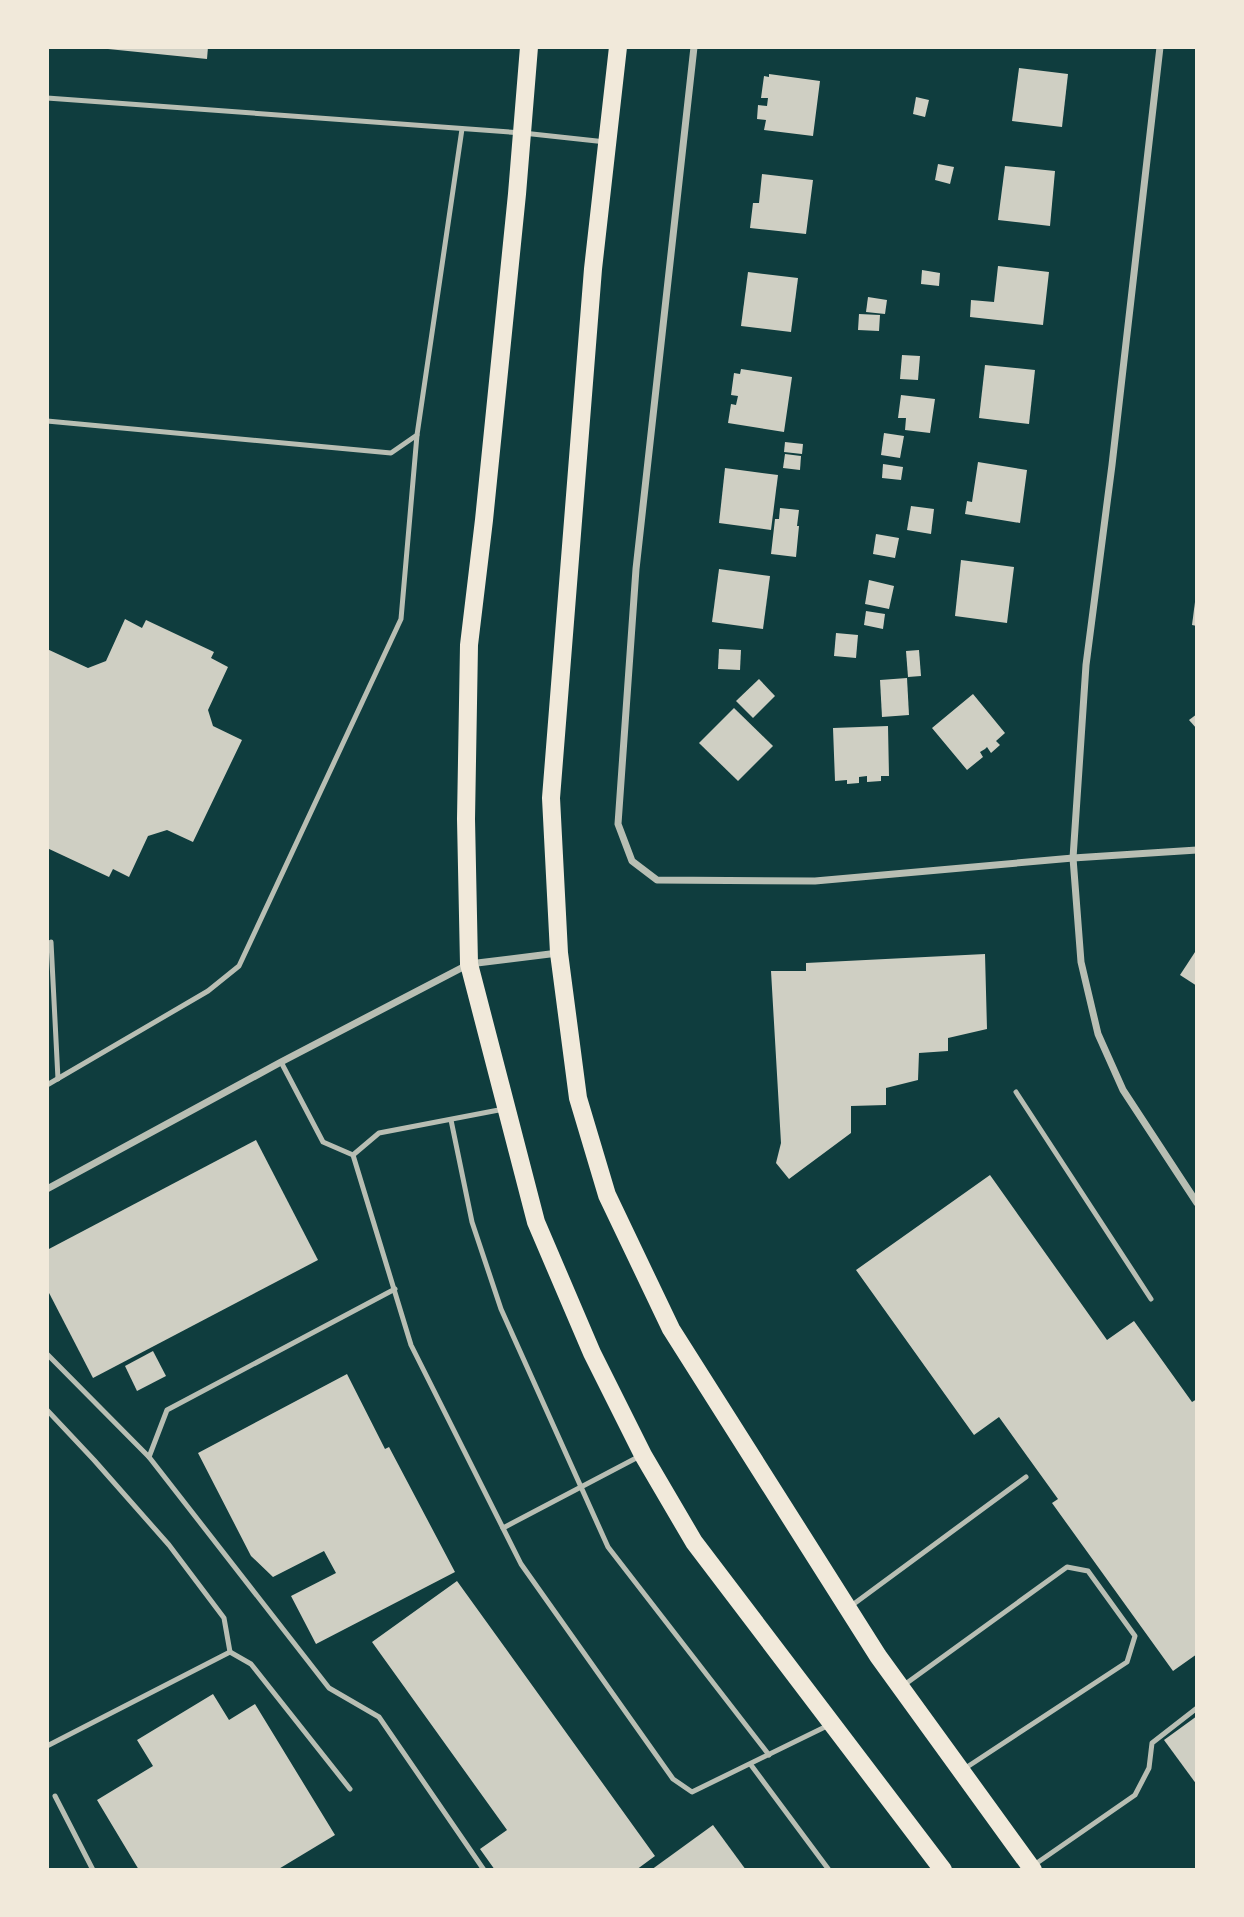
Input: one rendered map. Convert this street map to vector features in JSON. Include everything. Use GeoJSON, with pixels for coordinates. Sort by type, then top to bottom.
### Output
{"type":"FeatureCollection","features":[{"type":"Feature","properties":{"kind":"main road"},"geometry":{"type":"LineString","coordinates":[[529,47],[523,133],[469,645],[466,820],[469,964],[536,1222],[592,1353],[643,1455],[694,1542],[943,1870]]}},
{"type":"Feature","properties":{"kind":"main road"},"geometry":{"type":"LineString","coordinates":[[618,47],[593,269],[551,798],[559,953],[578,1098],[607,1195],[671,1329],[878,1656],[1032,1868]]}},
{"type":"Feature","properties":{"kind":"street"},"geometry":{"type":"LineString","coordinates":[[694,47],[636,569],[618,824],[632,862],[657,880],[815,881],[1197,850]]}},
{"type":"Feature","properties":{"kind":"street"},"geometry":{"type":"LineString","coordinates":[[1160,47],[1086,665],[1073,858],[1081,962],[1098,1034],[1123,1090],[1197,1203]]}},
{"type":"Feature","properties":{"kind":"street"},"geometry":{"type":"LineString","coordinates":[[47,1189],[469,964],[559,953]]}},
{"type":"Feature","properties":{"kind":"lane"},"geometry":{"type":"LineString","coordinates":[[47,98],[523,133],[607,142]]}},
{"type":"Feature","properties":{"kind":"lane"},"geometry":{"type":"LineString","coordinates":[[47,1085],[208,990],[239,966],[401,619],[416,435],[462,129]]}},
{"type":"Feature","properties":{"kind":"lane"},"geometry":{"type":"LineString","coordinates":[[47,421],[391,453],[416,435]]}},
{"type":"Feature","properties":{"kind":"lane"},"geometry":{"type":"LineString","coordinates":[[51,942],[58,1079]]}},
{"type":"Feature","properties":{"kind":"lane"},"geometry":{"type":"LineString","coordinates":[[281,1062],[323,1142],[353,1155],[411,1345],[521,1564],[673,1779],[692,1792],[832,1724]]}},
{"type":"Feature","properties":{"kind":"lane"},"geometry":{"type":"LineString","coordinates":[[1016,1092],[1151,1299]]}},
{"type":"Feature","properties":{"kind":"lane"},"geometry":{"type":"LineString","coordinates":[[353,1155],[379,1133],[506,1109]]}},
{"type":"Feature","properties":{"kind":"lane"},"geometry":{"type":"LineString","coordinates":[[452,1119],[471,1222],[501,1309],[608,1547],[769,1755]]}},
{"type":"Feature","properties":{"kind":"lane"},"geometry":{"type":"LineString","coordinates":[[149,1457],[167,1410],[395,1289]]}},
{"type":"Feature","properties":{"kind":"lane"},"geometry":{"type":"LineString","coordinates":[[47,1354],[149,1457],[329,1688],[379,1717],[484,1870]]}},
{"type":"Feature","properties":{"kind":"lane"},"geometry":{"type":"LineString","coordinates":[[47,1410],[169,1545],[224,1618],[230,1652]]}},
{"type":"Feature","properties":{"kind":"lane"},"geometry":{"type":"LineString","coordinates":[[503,1528],[643,1455]]}},
{"type":"Feature","properties":{"kind":"lane"},"geometry":{"type":"LineString","coordinates":[[848,1607],[1027,1477]]}},
{"type":"Feature","properties":{"kind":"lane"},"geometry":{"type":"LineString","coordinates":[[901,1687],[1067,1567],[1088,1570],[1135,1636],[1127,1662],[962,1771]]}},
{"type":"Feature","properties":{"kind":"lane"},"geometry":{"type":"LineString","coordinates":[[47,1746],[230,1652]]}},
{"type":"Feature","properties":{"kind":"lane"},"geometry":{"type":"LineString","coordinates":[[230,1652],[251,1664],[350,1789]]}},
{"type":"Feature","properties":{"kind":"lane"},"geometry":{"type":"LineString","coordinates":[[1032,1868],[1135,1795],[1149,1768],[1152,1743],[1197,1708]]}},
{"type":"Feature","properties":{"kind":"lane"},"geometry":{"type":"LineString","coordinates":[[751,1765],[830,1870]]}},
{"type":"Feature","properties":{"kind":"lane"},"geometry":{"type":"LineString","coordinates":[[55,1796],[93,1870]]}},
{"type":"Feature","properties":{"kind":"building"},"geometry":{"type":"Polygon","coordinates":[[[108,47],[208,47],[207,59],[108,47]]]}},
{"type":"Feature","properties":{"kind":"building"},"geometry":{"type":"Polygon","coordinates":[[[1019,68],[1068,74],[1062,127],[1012,121],[1019,68]]]}},
{"type":"Feature","properties":{"kind":"building"},"geometry":{"type":"Polygon","coordinates":[[[769,74],[820,81],[813,136],[764,130],[766,120],[757,119],[758,105],[767,106],[768,98],[761,98],[764,76],[769,77],[769,74]]]}},
{"type":"Feature","properties":{"kind":"building"},"geometry":{"type":"Polygon","coordinates":[[[916,97],[929,100],[925,117],[913,114],[916,97]]]}},
{"type":"Feature","properties":{"kind":"building"},"geometry":{"type":"Polygon","coordinates":[[[938,164],[954,167],[950,184],[935,180],[938,164]]]}},
{"type":"Feature","properties":{"kind":"building"},"geometry":{"type":"Polygon","coordinates":[[[1005,166],[1055,171],[1050,226],[998,220],[1005,166]]]}},
{"type":"Feature","properties":{"kind":"building"},"geometry":{"type":"Polygon","coordinates":[[[762,174],[813,180],[806,234],[750,228],[753,203],[759,203],[762,174]]]}},
{"type":"Feature","properties":{"kind":"building"},"geometry":{"type":"Polygon","coordinates":[[[998,266],[1049,272],[1043,325],[970,317],[971,300],[994,302],[998,266]]]}},
{"type":"Feature","properties":{"kind":"building"},"geometry":{"type":"Polygon","coordinates":[[[922,270],[940,273],[939,286],[921,284],[922,270]]]}},
{"type":"Feature","properties":{"kind":"building"},"geometry":{"type":"Polygon","coordinates":[[[748,272],[798,278],[791,332],[741,326],[748,272]]]}},
{"type":"Feature","properties":{"kind":"building"},"geometry":{"type":"Polygon","coordinates":[[[868,297],[887,300],[885,314],[866,312],[868,297]]]}},
{"type":"Feature","properties":{"kind":"building"},"geometry":{"type":"Polygon","coordinates":[[[859,314],[880,315],[879,331],[858,330],[859,314]]]}},
{"type":"Feature","properties":{"kind":"building"},"geometry":{"type":"Polygon","coordinates":[[[902,355],[920,356],[918,380],[900,379],[902,355]]]}},
{"type":"Feature","properties":{"kind":"building"},"geometry":{"type":"Polygon","coordinates":[[[985,365],[1035,370],[1029,424],[979,418],[985,365]]]}},
{"type":"Feature","properties":{"kind":"building"},"geometry":{"type":"Polygon","coordinates":[[[741,369],[792,377],[784,432],[728,423],[731,404],[736,405],[738,396],[731,395],[734,373],[740,374],[741,369]]]}},
{"type":"Feature","properties":{"kind":"building"},"geometry":{"type":"Polygon","coordinates":[[[901,395],[935,399],[930,433],[905,430],[906,418],[898,418],[901,395]]]}},
{"type":"Feature","properties":{"kind":"building"},"geometry":{"type":"Polygon","coordinates":[[[884,433],[904,436],[900,458],[881,455],[884,433]]]}},
{"type":"Feature","properties":{"kind":"building"},"geometry":{"type":"Polygon","coordinates":[[[785,442],[803,444],[802,454],[784,452],[785,442]]]}},
{"type":"Feature","properties":{"kind":"building"},"geometry":{"type":"Polygon","coordinates":[[[785,454],[801,456],[800,470],[783,468],[785,454]]]}},
{"type":"Feature","properties":{"kind":"building"},"geometry":{"type":"Polygon","coordinates":[[[978,462],[1027,470],[1020,523],[965,514],[967,501],[972,502],[978,462]]]}},
{"type":"Feature","properties":{"kind":"building"},"geometry":{"type":"Polygon","coordinates":[[[883,464],[903,467],[901,480],[882,478],[883,464]]]}},
{"type":"Feature","properties":{"kind":"building"},"geometry":{"type":"Polygon","coordinates":[[[725,468],[778,475],[771,530],[719,523],[725,468]]]}},
{"type":"Feature","properties":{"kind":"building"},"geometry":{"type":"Polygon","coordinates":[[[911,506],[934,509],[931,534],[907,530],[911,506]]]}},
{"type":"Feature","properties":{"kind":"building"},"geometry":{"type":"Polygon","coordinates":[[[780,508],[799,510],[796,557],[771,554],[775,519],[779,519],[780,508]]]}},
{"type":"Feature","properties":{"kind":"building"},"geometry":{"type":"Polygon","coordinates":[[[876,534],[899,538],[895,558],[873,554],[876,534]]]}},
{"type":"Feature","properties":{"kind":"building"},"geometry":{"type":"Polygon","coordinates":[[[961,560],[1014,567],[1007,623],[955,616],[961,560]]]}},
{"type":"Feature","properties":{"kind":"building"},"geometry":{"type":"Polygon","coordinates":[[[719,569],[770,576],[763,629],[712,622],[719,569]]]}},
{"type":"Feature","properties":{"kind":"building"},"geometry":{"type":"Polygon","coordinates":[[[869,580],[894,586],[889,609],[865,604],[869,580]]]}},
{"type":"Feature","properties":{"kind":"building"},"geometry":{"type":"Polygon","coordinates":[[[1197,602],[1197,626],[1192,625],[1197,602]]]}},
{"type":"Feature","properties":{"kind":"building"},"geometry":{"type":"Polygon","coordinates":[[[866,611],[885,614],[883,629],[864,625],[866,611]]]}},
{"type":"Feature","properties":{"kind":"building"},"geometry":{"type":"Polygon","coordinates":[[[125,619],[142,628],[146,620],[214,652],[211,658],[228,667],[208,710],[213,726],[242,740],[193,842],[167,830],[148,836],[129,877],[113,869],[109,877],[47,848],[47,649],[88,668],[106,661],[125,619]]]}},
{"type":"Feature","properties":{"kind":"building"},"geometry":{"type":"Polygon","coordinates":[[[836,633],[858,635],[856,658],[834,656],[836,633]]]}},
{"type":"Feature","properties":{"kind":"building"},"geometry":{"type":"Polygon","coordinates":[[[719,649],[741,650],[740,670],[718,669],[719,649]]]}},
{"type":"Feature","properties":{"kind":"building"},"geometry":{"type":"Polygon","coordinates":[[[919,650],[921,676],[908,677],[906,651],[919,650]]]}},
{"type":"Feature","properties":{"kind":"building"},"geometry":{"type":"Polygon","coordinates":[[[907,678],[909,715],[882,717],[880,680],[907,678]]]}},
{"type":"Feature","properties":{"kind":"building"},"geometry":{"type":"Polygon","coordinates":[[[759,679],[775,696],[753,718],[736,701],[759,679]]]}},
{"type":"Feature","properties":{"kind":"building"},"geometry":{"type":"Polygon","coordinates":[[[973,694],[1005,733],[996,741],[1000,745],[991,753],[987,747],[980,752],[983,757],[967,770],[932,728],[973,694]]]}},
{"type":"Feature","properties":{"kind":"building"},"geometry":{"type":"Polygon","coordinates":[[[734,708],[773,746],[738,781],[699,743],[734,708]]]}},
{"type":"Feature","properties":{"kind":"building"},"geometry":{"type":"Polygon","coordinates":[[[1197,714],[1197,729],[1189,720],[1197,714]]]}},
{"type":"Feature","properties":{"kind":"building"},"geometry":{"type":"Polygon","coordinates":[[[888,726],[889,776],[881,776],[881,781],[867,782],[867,776],[859,777],[859,783],[835,781],[833,728],[888,726]]]}},
{"type":"Feature","properties":{"kind":"building"},"geometry":{"type":"Polygon","coordinates":[[[1197,949],[1197,986],[1180,975],[1197,949]]]}},
{"type":"Feature","properties":{"kind":"building"},"geometry":{"type":"Polygon","coordinates":[[[985,954],[987,1029],[948,1038],[948,1051],[919,1053],[918,1080],[886,1088],[886,1105],[851,1106],[851,1133],[789,1179],[776,1163],[781,1143],[771,971],[806,971],[806,963],[985,954]]]}},
{"type":"Feature","properties":{"kind":"building"},"geometry":{"type":"Polygon","coordinates":[[[256,1140],[318,1260],[93,1378],[47,1289],[47,1250],[256,1140]]]}},
{"type":"Feature","properties":{"kind":"building"},"geometry":{"type":"Polygon","coordinates":[[[990,1175],[1107,1340],[1134,1321],[1192,1402],[1197,1399],[1197,1654],[1173,1671],[1052,1503],[1058,1499],[999,1417],[974,1435],[856,1270],[990,1175]]]}},
{"type":"Feature","properties":{"kind":"building"},"geometry":{"type":"Polygon","coordinates":[[[153,1351],[166,1376],[137,1391],[125,1366],[153,1351]]]}},
{"type":"Feature","properties":{"kind":"building"},"geometry":{"type":"Polygon","coordinates":[[[347,1374],[385,1449],[389,1447],[455,1572],[316,1644],[291,1596],[336,1573],[324,1551],[273,1577],[251,1556],[198,1453],[347,1374]]]}},
{"type":"Feature","properties":{"kind":"building"},"geometry":{"type":"Polygon","coordinates":[[[457,1581],[655,1856],[636,1870],[495,1870],[480,1849],[507,1830],[372,1642],[457,1581]]]}},
{"type":"Feature","properties":{"kind":"building"},"geometry":{"type":"Polygon","coordinates":[[[213,1694],[229,1720],[255,1704],[335,1835],[277,1870],[139,1870],[97,1800],[153,1766],[137,1740],[213,1694]]]}},
{"type":"Feature","properties":{"kind":"building"},"geometry":{"type":"Polygon","coordinates":[[[1197,1716],[1197,1785],[1164,1740],[1197,1716]]]}},
{"type":"Feature","properties":{"kind":"building"},"geometry":{"type":"Polygon","coordinates":[[[713,1825],[746,1870],[651,1870],[713,1825]]]}}]}
